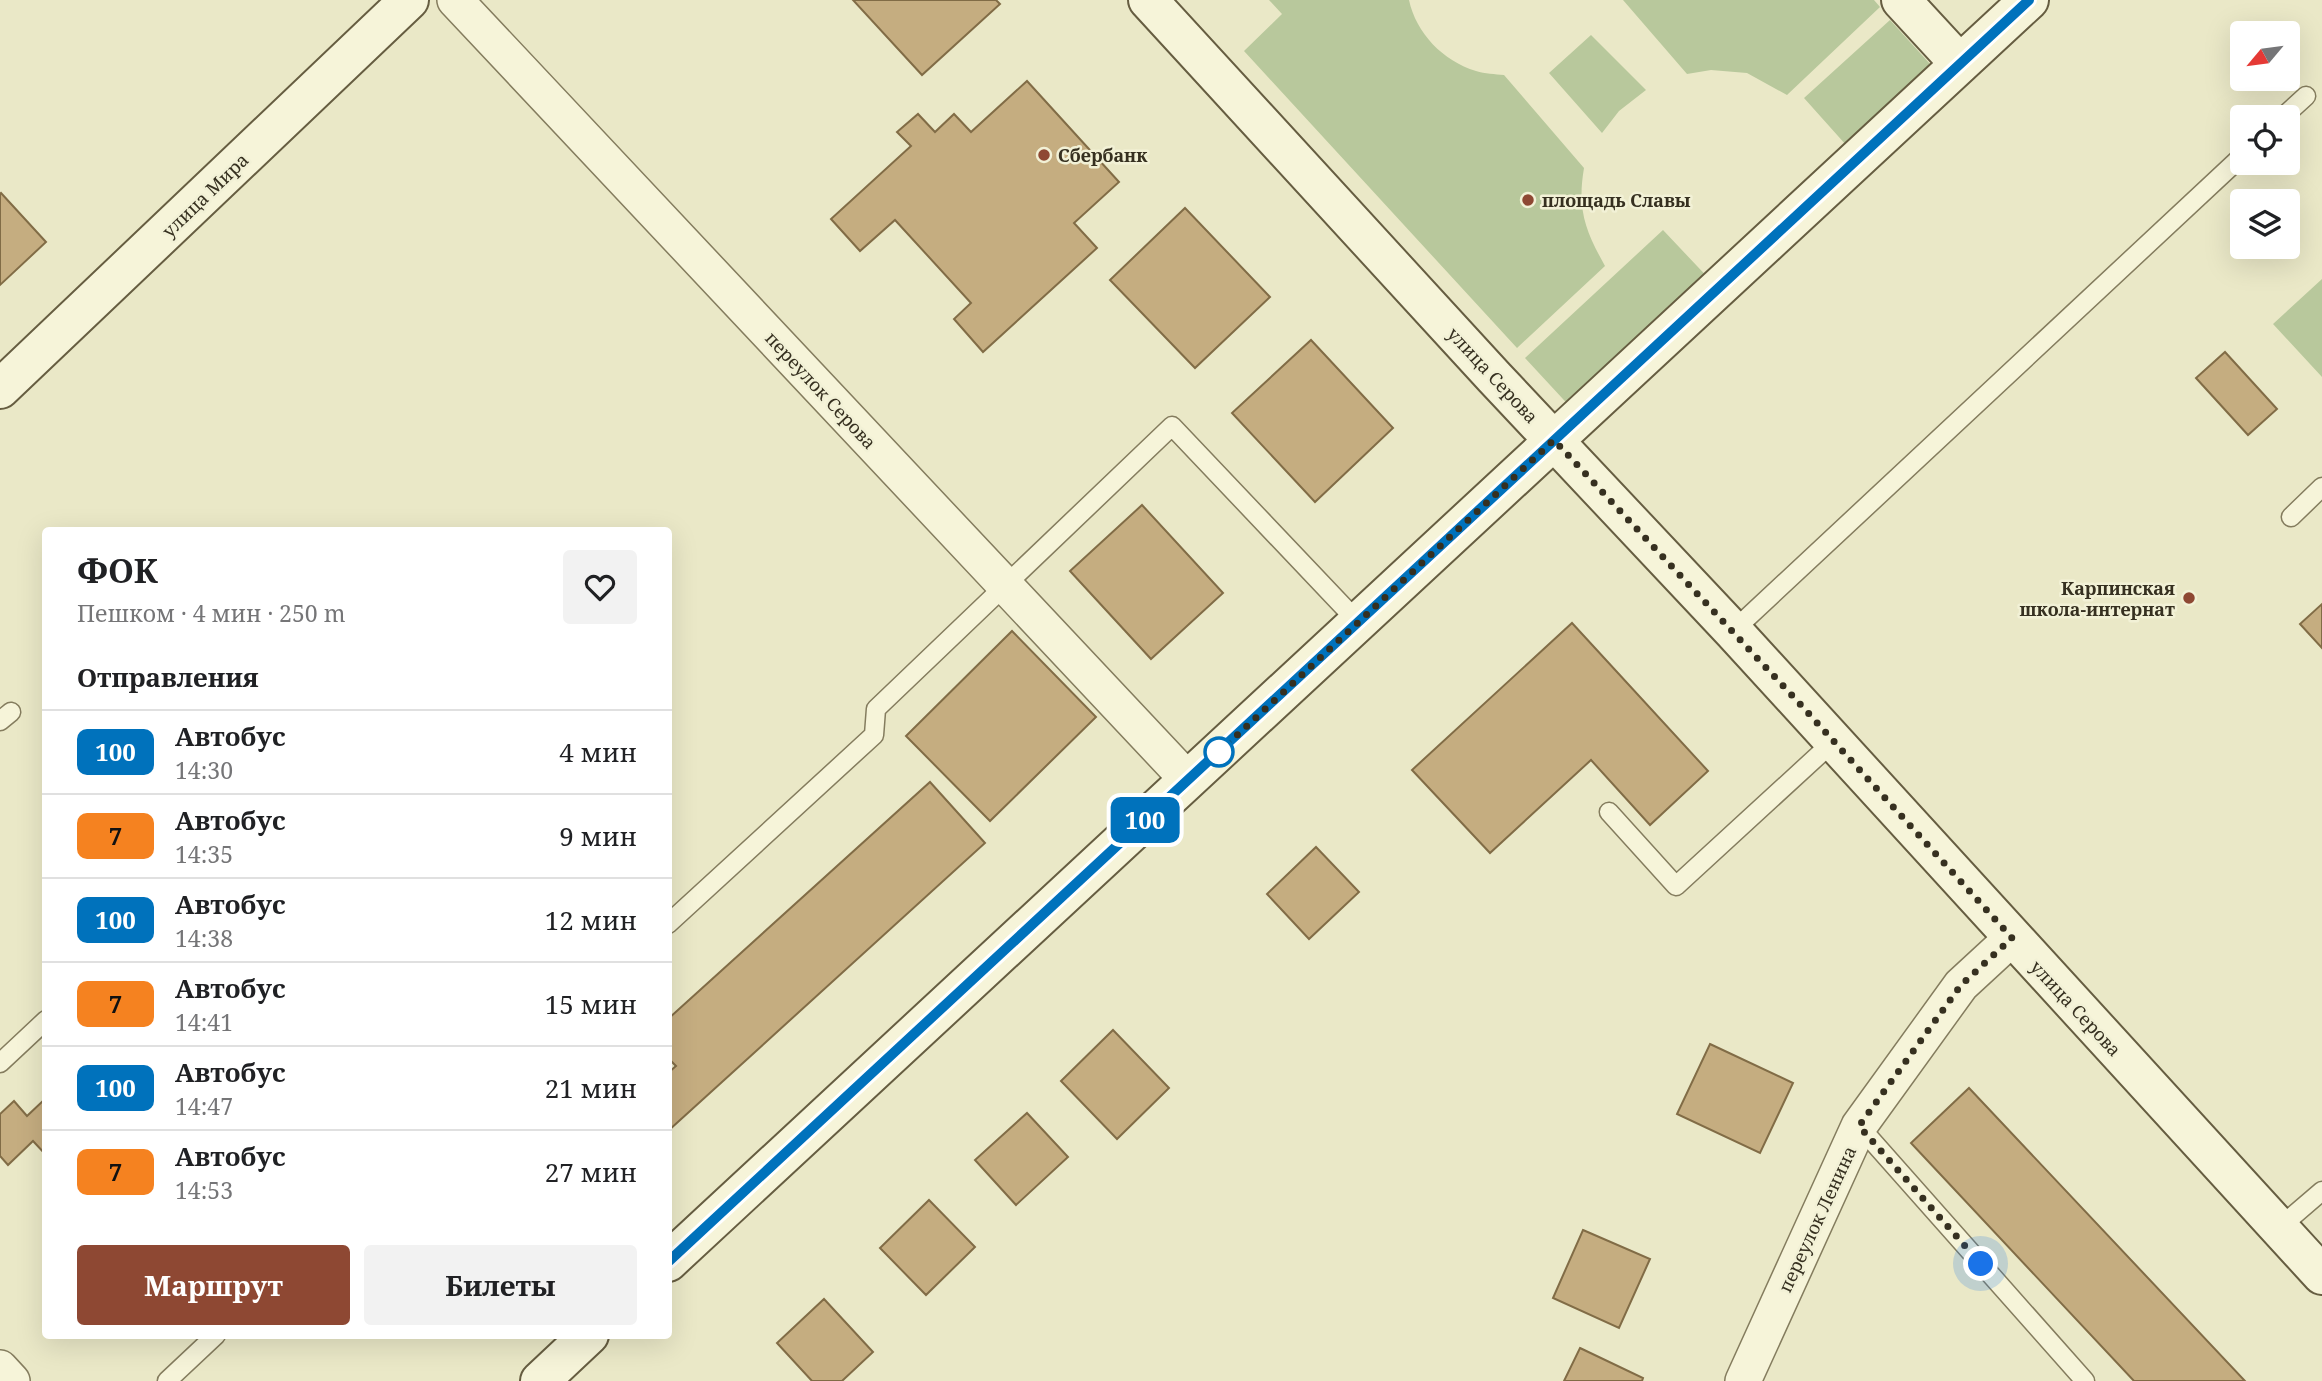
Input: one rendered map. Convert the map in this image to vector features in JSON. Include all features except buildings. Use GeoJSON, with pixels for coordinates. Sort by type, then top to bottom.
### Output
{"type":"FeatureCollection","features":[{"type":"Feature","properties":{"kind":"street","name":"улица Мира"},"geometry":{"type":"LineString","coordinates":[[0,389],[409,0]]}},
{"type":"Feature","properties":{"kind":"street","name":"переулок Серова"},"geometry":{"type":"LineString","coordinates":[[454,0],[1188,780]]}},
{"type":"Feature","properties":{"kind":"street","name":"улица Серова"},"geometry":{"type":"LineString","coordinates":[[1148,0],[1834,741],[2322,1275]]}},
{"type":"Feature","properties":{"kind":"street"},"geometry":{"type":"LineString","coordinates":[[1900,0],[1960,64]]}},
{"type":"Feature","properties":{"kind":"street"},"geometry":{"type":"LineString","coordinates":[[672,1258],[2029,0]]}},
{"type":"Feature","properties":{"kind":"street","name":"переулок Ленина"},"geometry":{"type":"LineString","coordinates":[[1743,1381],[1859,1126],[1961,985],[2012,938]]}},
{"type":"Feature","properties":{"kind":"street"},"geometry":{"type":"LineString","coordinates":[[540,1381],[585,1339]]}},
{"type":"Feature","properties":{"kind":"street"},"geometry":{"type":"LineString","coordinates":[[0,1368],[12,1381]]}},
{"type":"Feature","properties":{"kind":"lane"},"geometry":{"type":"LineString","coordinates":[[2296,105],[2306,96]]}},
{"type":"Feature","properties":{"kind":"lane"},"geometry":{"type":"LineString","coordinates":[[1732,631],[2230,167]]}},
{"type":"Feature","properties":{"kind":"lane"},"geometry":{"type":"LineString","coordinates":[[672,920],[874,735],[877,709],[1172,426],[1358,622]]}},
{"type":"Feature","properties":{"kind":"lane"},"geometry":{"type":"LineString","coordinates":[[2291,517],[2322,487]]}},
{"type":"Feature","properties":{"kind":"lane"},"geometry":{"type":"LineString","coordinates":[[1609,812],[1676,886],[1834,741]]}},
{"type":"Feature","properties":{"kind":"lane"},"geometry":{"type":"LineString","coordinates":[[0,1063],[42,1024]]}},
{"type":"Feature","properties":{"kind":"lane"},"geometry":{"type":"LineString","coordinates":[[1859,1126],[2085,1381]]}},
{"type":"Feature","properties":{"kind":"lane"},"geometry":{"type":"LineString","coordinates":[[2279,1228],[2322,1191]]}},
{"type":"Feature","properties":{"kind":"lane"},"geometry":{"type":"LineString","coordinates":[[167,1381],[211,1339]]}},
{"type":"Feature","properties":{"kind":"green space"},"geometry":{"type":"Polygon","coordinates":[[[1269,0],[1409,0],[1418,24],[1442,53],[1476,71],[1504,75],[1584,168],[1584,219],[1605,266],[1517,348],[1244,51],[1282,14],[1269,0]]]}},
{"type":"Feature","properties":{"kind":"green space"},"geometry":{"type":"Polygon","coordinates":[[[1623,0],[1874,0],[1880,7],[1787,95],[1747,73],[1711,70],[1687,74],[1623,0]]]}},
{"type":"Feature","properties":{"kind":"green space"},"geometry":{"type":"Polygon","coordinates":[[[1890,20],[1941,76],[1855,155],[1804,98],[1890,20]]]}},
{"type":"Feature","properties":{"kind":"green space"},"geometry":{"type":"Polygon","coordinates":[[[1591,35],[1646,90],[1619,111],[1602,133],[1549,73],[1591,35]]]}},
{"type":"Feature","properties":{"kind":"green space"},"geometry":{"type":"Polygon","coordinates":[[[1663,230],[1714,284],[1575,412],[1525,358],[1663,230]]]}},
{"type":"Feature","properties":{"kind":"green space"},"geometry":{"type":"Polygon","coordinates":[[[2322,279],[2322,377],[2273,324],[2322,279]]]}},
{"type":"Feature","properties":{"kind":"bus line","name":"100"},"geometry":{"type":"LineString","coordinates":[[672,1258],[2029,0]]}},
{"type":"Feature","properties":{"kind":"place","name":"Сбербанк"},"geometry":{"type":"Point","coordinates":[1044,155]}},
{"type":"Feature","properties":{"kind":"place","name":"площадь Славы"},"geometry":{"type":"Point","coordinates":[1528,200]}},
{"type":"Feature","properties":{"kind":"place","name":"Карпинская школа-интернат"},"geometry":{"type":"Point","coordinates":[2189,598]}},
{"type":"Feature","properties":{"kind":"route"},"geometry":{"type":"LineString","coordinates":[[1219,752],[1554,440],[1800,704],[2012,938],[1961,985],[1859,1126],[1981,1264]]}}]}
